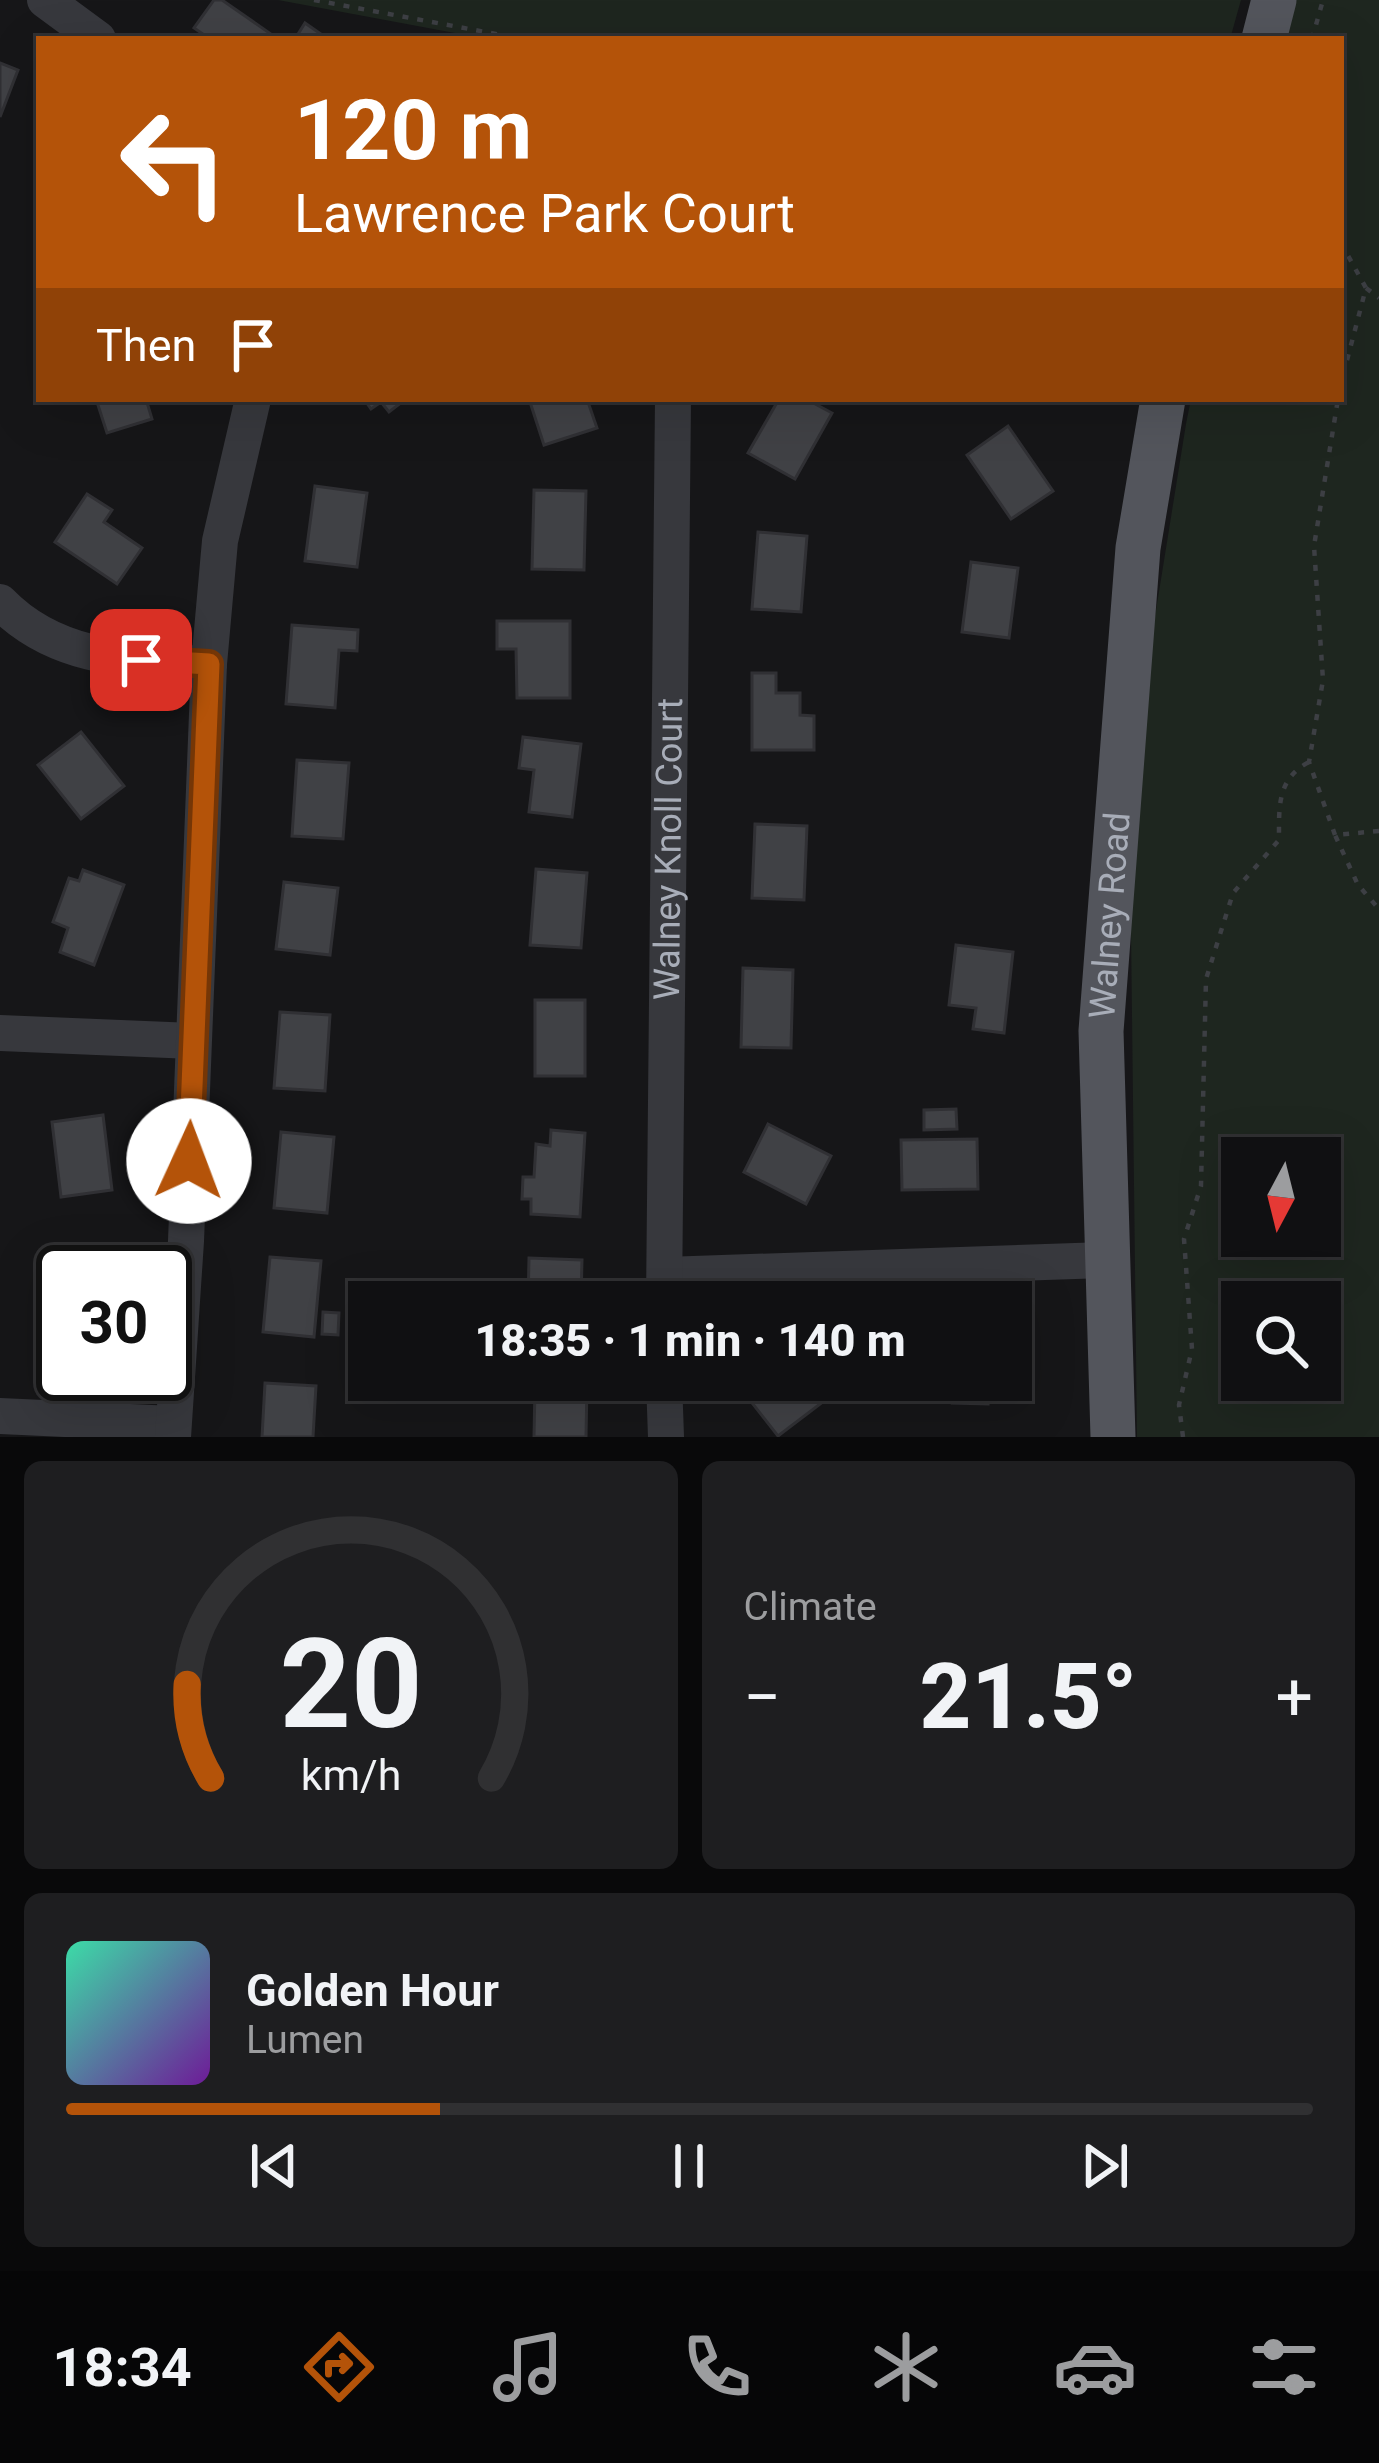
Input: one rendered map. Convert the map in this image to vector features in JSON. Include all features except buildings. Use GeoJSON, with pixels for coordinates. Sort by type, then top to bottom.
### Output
{"type":"FeatureCollection","features":[{"type":"Feature","properties":{"kind":"main road"},"geometry":{"type":"LineString","coordinates":[[1265,36],[1274,0]]}},
{"type":"Feature","properties":{"kind":"main road","name":"Walney Road"},"geometry":{"type":"LineString","coordinates":[[1113,1437],[1101,1031],[1138,548],[1162,402]]}},
{"type":"Feature","properties":{"kind":"street"},"geometry":{"type":"LineString","coordinates":[[45,0],[94,36]]}},
{"type":"Feature","properties":{"kind":"street"},"geometry":{"type":"LineString","coordinates":[[0,1416],[173,1430],[209,664],[220,542],[252,402]]}},
{"type":"Feature","properties":{"kind":"street","name":"Walney Knoll Court"},"geometry":{"type":"LineString","coordinates":[[664,1281],[673,402]]}},
{"type":"Feature","properties":{"kind":"street"},"geometry":{"type":"LineString","coordinates":[[0,602],[42,635],[86,653],[209,664]]}},
{"type":"Feature","properties":{"kind":"street"},"geometry":{"type":"LineString","coordinates":[[0,1033],[193,1041]]}},
{"type":"Feature","properties":{"kind":"street"},"geometry":{"type":"LineString","coordinates":[[786,1281],[1105,1260]]}},
{"type":"Feature","properties":{"kind":"street"},"geometry":{"type":"LineString","coordinates":[[665,1401],[666,1437]]}},
{"type":"Feature","properties":{"kind":"path"},"geometry":{"type":"LineString","coordinates":[[314,0],[507,36]]}},
{"type":"Feature","properties":{"kind":"path"},"geometry":{"type":"LineString","coordinates":[[1313,36],[1323,0]]}},
{"type":"Feature","properties":{"kind":"path"},"geometry":{"type":"LineString","coordinates":[[1344,248],[1366,287],[1379,298]]}},
{"type":"Feature","properties":{"kind":"path"},"geometry":{"type":"LineString","coordinates":[[1344,371],[1366,287]]}},
{"type":"Feature","properties":{"kind":"path"},"geometry":{"type":"LineString","coordinates":[[1337,402],[1313,546],[1323,680],[1309,762],[1334,835],[1358,885],[1379,909]]}},
{"type":"Feature","properties":{"kind":"path"},"geometry":{"type":"LineString","coordinates":[[1183,1437],[1179,1405],[1192,1349],[1184,1238],[1201,1186],[1206,979],[1233,892],[1279,840],[1279,800],[1290,772],[1309,762]]}},
{"type":"Feature","properties":{"kind":"path"},"geometry":{"type":"LineString","coordinates":[[1334,835],[1379,830]]}},
{"type":"Feature","properties":{"kind":"shaded area"},"geometry":{"type":"Polygon","coordinates":[[[278,0],[1241,0],[1231,36],[471,36],[278,0]]]}},
{"type":"Feature","properties":{"kind":"shaded area"},"geometry":{"type":"Polygon","coordinates":[[[1288,0],[1379,0],[1379,1437],[1137,1437],[1130,848],[1153,629],[1190,402],[1344,402],[1344,36],[1279,36],[1288,0]]]}},
{"type":"Feature","properties":{"kind":"route"},"geometry":{"type":"LineString","coordinates":[[141,660],[209,664],[189,1161]]}}]}
